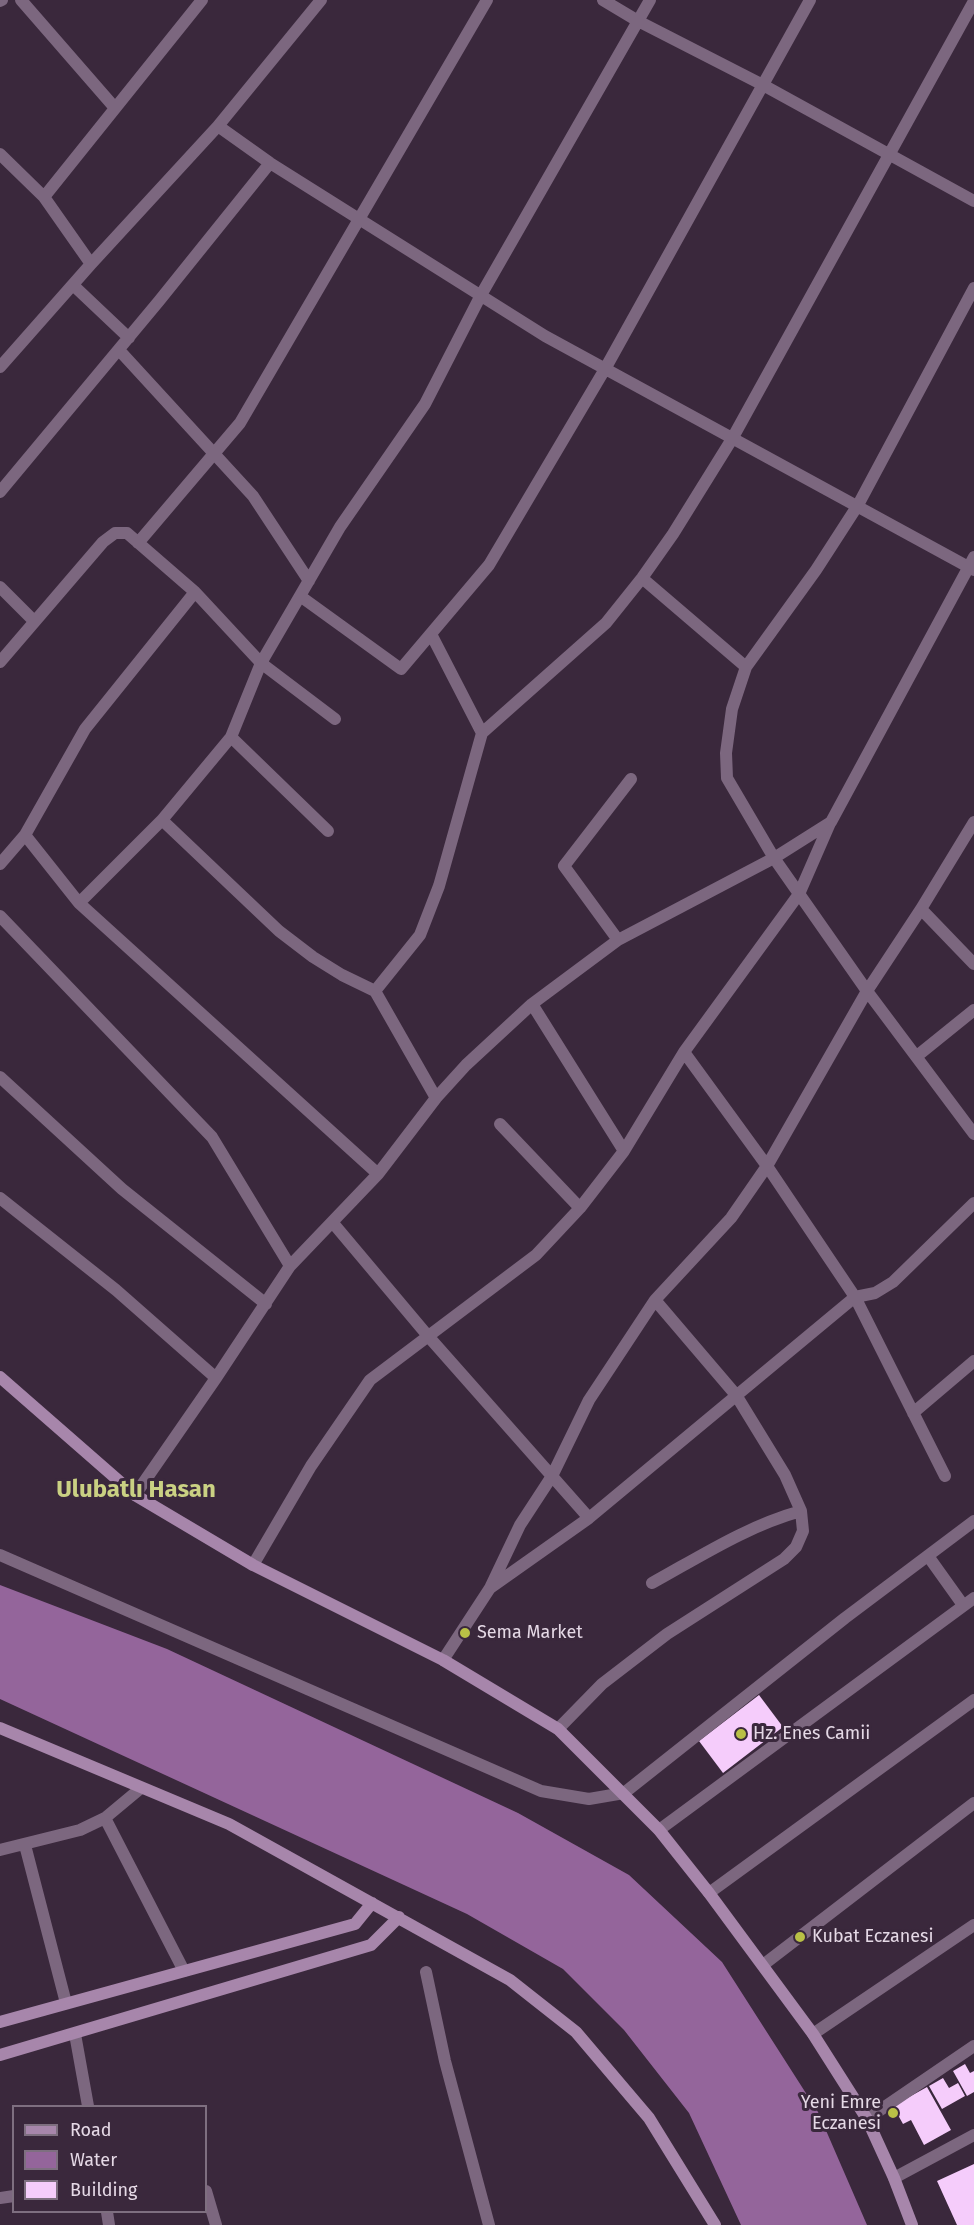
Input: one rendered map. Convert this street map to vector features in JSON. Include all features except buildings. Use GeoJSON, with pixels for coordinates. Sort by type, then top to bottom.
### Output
{"type":"FeatureCollection","features":[{"type":"Feature","properties":{"kind":"main road"},"geometry":{"type":"LineString","coordinates":[[0,1377],[135,1495],[253,1565],[442,1660],[558,1729],[659,1830],[709,1893],[813,2034],[867,2119],[912,2225]]}},
{"type":"Feature","properties":{"kind":"main road"},"geometry":{"type":"LineString","coordinates":[[0,1728],[229,1824],[510,1980],[576,2032],[649,2118],[715,2225]]}},
{"type":"Feature","properties":{"kind":"main road"},"geometry":{"type":"LineString","coordinates":[[0,2022],[355,1924],[372,1903]]}},
{"type":"Feature","properties":{"kind":"main road"},"geometry":{"type":"LineString","coordinates":[[0,2055],[371,1945],[399,1917]]}},
{"type":"Feature","properties":{"kind":"street"},"geometry":{"type":"LineString","coordinates":[[21,0],[115,108]]}},
{"type":"Feature","properties":{"kind":"street"},"geometry":{"type":"LineString","coordinates":[[44,197],[202,0]]}},
{"type":"Feature","properties":{"kind":"street"},"geometry":{"type":"LineString","coordinates":[[0,367],[218,126],[321,0]]}},
{"type":"Feature","properties":{"kind":"street"},"geometry":{"type":"LineString","coordinates":[[138,543],[240,423],[487,0]]}},
{"type":"Feature","properties":{"kind":"street"},"geometry":{"type":"LineString","coordinates":[[603,0],[974,201]]}},
{"type":"Feature","properties":{"kind":"street"},"geometry":{"type":"LineString","coordinates":[[79,903],[162,820],[231,737],[261,663],[340,527],[425,404],[481,295],[650,0]]}},
{"type":"Feature","properties":{"kind":"street"},"geometry":{"type":"LineString","coordinates":[[300,596],[401,669],[431,634],[489,565],[605,369],[810,0]]}},
{"type":"Feature","properties":{"kind":"street"},"geometry":{"type":"LineString","coordinates":[[375,991],[420,935],[439,885],[482,733],[606,622],[642,578],[673,534],[732,439],[974,2]]}},
{"type":"Feature","properties":{"kind":"street"},"geometry":{"type":"LineString","coordinates":[[218,126],[270,163],[545,336],[732,439],[972,565],[831,822],[799,894],[684,1052],[624,1151],[580,1208],[536,1255],[370,1380],[311,1466],[253,1565]]}},
{"type":"Feature","properties":{"kind":"street"},"geometry":{"type":"LineString","coordinates":[[0,154],[44,197],[91,264]]}},
{"type":"Feature","properties":{"kind":"street"},"geometry":{"type":"LineString","coordinates":[[0,492],[129,338],[270,163]]}},
{"type":"Feature","properties":{"kind":"street"},"geometry":{"type":"LineString","coordinates":[[73,285],[129,338]]}},
{"type":"Feature","properties":{"kind":"street"},"geometry":{"type":"LineString","coordinates":[[974,288],[858,505],[816,570],[746,667],[730,720],[726,753],[727,778],[774,858],[867,991],[974,1134]]}},
{"type":"Feature","properties":{"kind":"street"},"geometry":{"type":"LineString","coordinates":[[119,350],[253,496],[309,581]]}},
{"type":"Feature","properties":{"kind":"street"},"geometry":{"type":"LineString","coordinates":[[0,662],[103,542],[115,532],[127,533],[195,592],[261,663],[335,719]]}},
{"type":"Feature","properties":{"kind":"street"},"geometry":{"type":"LineString","coordinates":[[642,578],[746,667]]}},
{"type":"Feature","properties":{"kind":"street"},"geometry":{"type":"LineString","coordinates":[[0,587],[34,621]]}},
{"type":"Feature","properties":{"kind":"street"},"geometry":{"type":"LineString","coordinates":[[0,864],[25,835],[85,729],[195,592]]}},
{"type":"Feature","properties":{"kind":"street"},"geometry":{"type":"LineString","coordinates":[[431,634],[482,733]]}},
{"type":"Feature","properties":{"kind":"street"},"geometry":{"type":"LineString","coordinates":[[231,737],[328,831]]}},
{"type":"Feature","properties":{"kind":"street"},"geometry":{"type":"LineString","coordinates":[[618,940],[564,866],[631,779]]}},
{"type":"Feature","properties":{"kind":"street"},"geometry":{"type":"LineString","coordinates":[[162,820],[279,931],[313,957],[342,975],[375,991],[436,1098]]}},
{"type":"Feature","properties":{"kind":"street"},"geometry":{"type":"LineString","coordinates":[[135,1495],[290,1266],[378,1174],[436,1098],[466,1065],[532,1004],[618,940],[774,858],[831,822]]}},
{"type":"Feature","properties":{"kind":"street"},"geometry":{"type":"LineString","coordinates":[[442,1660],[490,1588],[520,1525],[552,1476],[589,1400],[655,1300],[731,1218],[767,1166],[867,991],[974,822]]}},
{"type":"Feature","properties":{"kind":"street"},"geometry":{"type":"LineString","coordinates":[[25,835],[79,903],[378,1174]]}},
{"type":"Feature","properties":{"kind":"street"},"geometry":{"type":"LineString","coordinates":[[921,909],[974,964]]}},
{"type":"Feature","properties":{"kind":"street"},"geometry":{"type":"LineString","coordinates":[[0,916],[212,1137],[290,1266]]}},
{"type":"Feature","properties":{"kind":"street"},"geometry":{"type":"LineString","coordinates":[[532,1004],[624,1151]]}},
{"type":"Feature","properties":{"kind":"street"},"geometry":{"type":"LineString","coordinates":[[917,1056],[974,1010]]}},
{"type":"Feature","properties":{"kind":"street"},"geometry":{"type":"LineString","coordinates":[[684,1052],[767,1166],[855,1297],[945,1476]]}},
{"type":"Feature","properties":{"kind":"street"},"geometry":{"type":"LineString","coordinates":[[0,1077],[122,1190],[266,1304]]}},
{"type":"Feature","properties":{"kind":"street"},"geometry":{"type":"LineString","coordinates":[[500,1124],[580,1208]]}},
{"type":"Feature","properties":{"kind":"street"},"geometry":{"type":"LineString","coordinates":[[0,1198],[116,1290],[216,1378]]}},
{"type":"Feature","properties":{"kind":"street"},"geometry":{"type":"LineString","coordinates":[[490,1588],[589,1518],[855,1297],[874,1293],[893,1282],[974,1203]]}},
{"type":"Feature","properties":{"kind":"street"},"geometry":{"type":"LineString","coordinates":[[333,1223],[428,1336],[589,1518]]}},
{"type":"Feature","properties":{"kind":"street"},"geometry":{"type":"LineString","coordinates":[[558,1729],[602,1684],[667,1634],[784,1559],[796,1546],[802,1531],[801,1511],[785,1474],[736,1395],[655,1300]]}},
{"type":"Feature","properties":{"kind":"street"},"geometry":{"type":"LineString","coordinates":[[913,1413],[974,1361]]}},
{"type":"Feature","properties":{"kind":"street"},"geometry":{"type":"LineString","coordinates":[[652,1583],[736,1536],[771,1520],[801,1511]]}},
{"type":"Feature","properties":{"kind":"street"},"geometry":{"type":"LineString","coordinates":[[0,1556],[541,1791],[589,1799],[624,1793],[836,1625],[974,1521]]}},
{"type":"Feature","properties":{"kind":"street"},"geometry":{"type":"LineString","coordinates":[[659,1830],[969,1601],[928,1556]]}},
{"type":"Feature","properties":{"kind":"street"},"geometry":{"type":"LineString","coordinates":[[709,1893],[974,1700]]}},
{"type":"Feature","properties":{"kind":"street"},"geometry":{"type":"LineString","coordinates":[[0,1850],[80,1830],[105,1818],[141,1788]]}},
{"type":"Feature","properties":{"kind":"street"},"geometry":{"type":"LineString","coordinates":[[763,1965],[974,1803]]}},
{"type":"Feature","properties":{"kind":"street"},"geometry":{"type":"LineString","coordinates":[[105,1818],[184,1971]]}},
{"type":"Feature","properties":{"kind":"street"},"geometry":{"type":"LineString","coordinates":[[25,1845],[66,2003]]}},
{"type":"Feature","properties":{"kind":"street"},"geometry":{"type":"LineString","coordinates":[[813,2034],[974,1925]]}},
{"type":"Feature","properties":{"kind":"street"},"geometry":{"type":"LineString","coordinates":[[426,1972],[445,2061],[489,2225]]}},
{"type":"Feature","properties":{"kind":"street"},"geometry":{"type":"LineString","coordinates":[[75,2034],[88,2105]]}},
{"type":"Feature","properties":{"kind":"street"},"geometry":{"type":"LineString","coordinates":[[867,2119],[974,2046]]}},
{"type":"Feature","properties":{"kind":"street"},"geometry":{"type":"LineString","coordinates":[[894,2178],[974,2135]]}},
{"type":"Feature","properties":{"kind":"street"},"geometry":{"type":"LineString","coordinates":[[207,2194],[216,2225]]}},
{"type":"Feature","properties":{"kind":"water"},"geometry":{"type":"Polygon","coordinates":[[[0,1585],[167,1649],[518,1813],[629,1875],[722,1962],[818,2112],[867,2225],[741,2225],[689,2113],[624,2030],[563,1969],[467,1914],[0,1699],[0,1585]]]}},
{"type":"Feature","properties":{"kind":"place","name":"Sema Market"},"geometry":{"type":"Point","coordinates":[465,1633]}},
{"type":"Feature","properties":{"kind":"place","name":"Hz. Enes Camii"},"geometry":{"type":"Point","coordinates":[741,1734]}},
{"type":"Feature","properties":{"kind":"place","name":"Kubat Eczanesi"},"geometry":{"type":"Point","coordinates":[800,1937]}},
{"type":"Feature","properties":{"kind":"place","name":"Yeni Emre Eczanesi"},"geometry":{"type":"Point","coordinates":[893,2113]}},
{"type":"Feature","properties":{"kind":"district","name":"Ulubatlı Hasan"},"geometry":{"type":"Point","coordinates":[136,1490]}}]}
